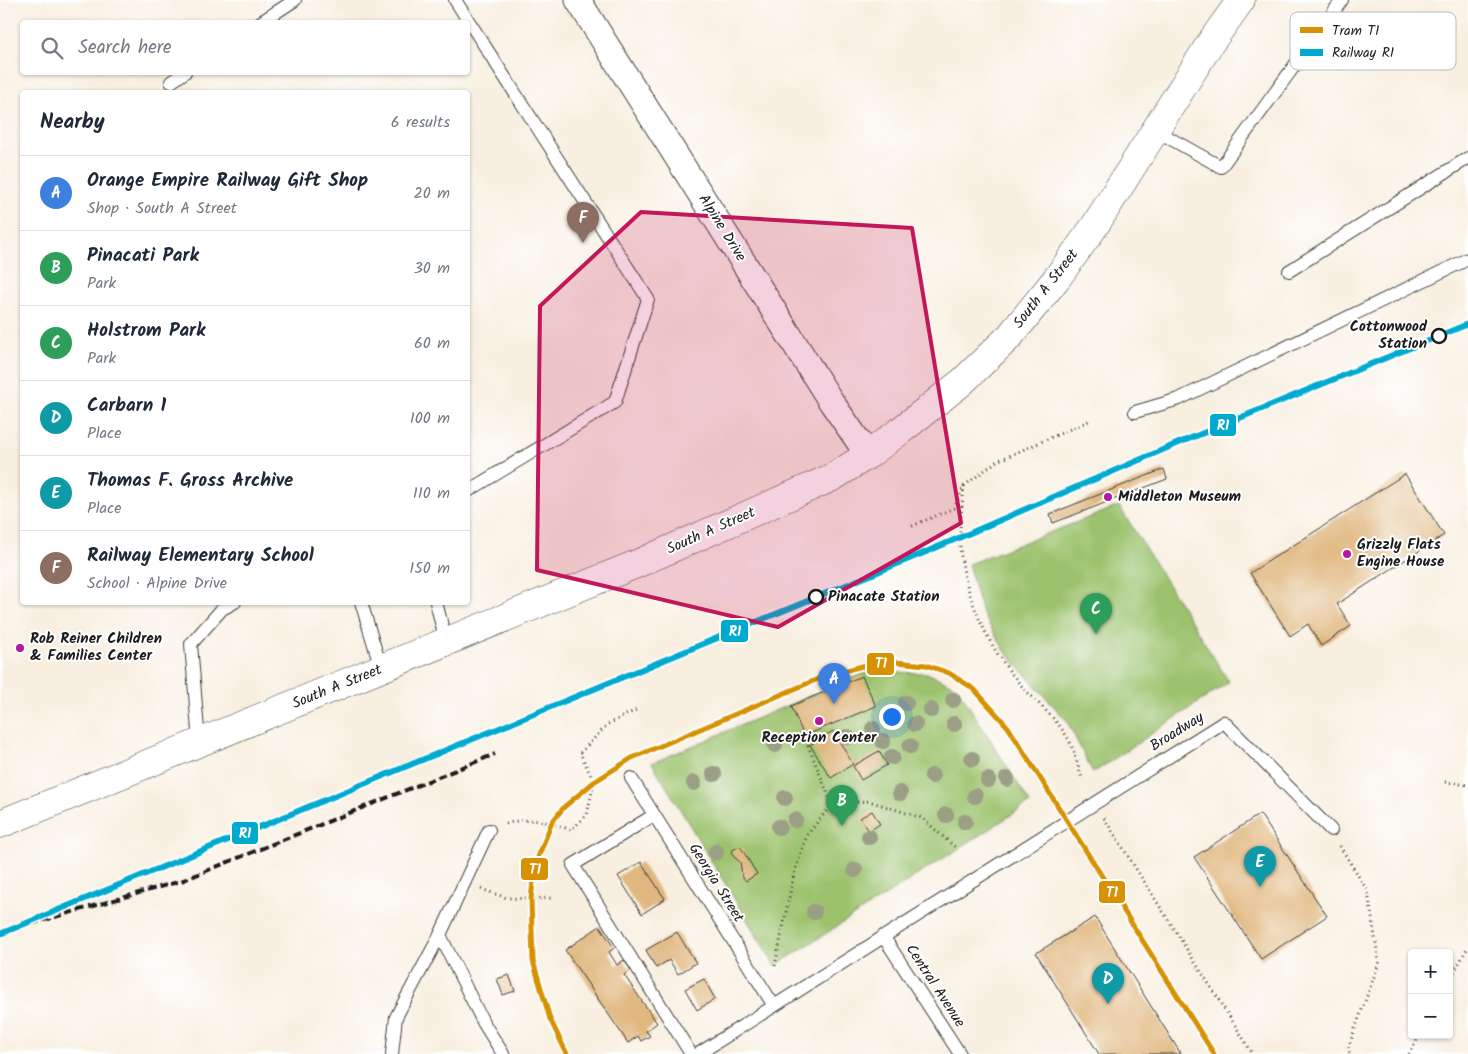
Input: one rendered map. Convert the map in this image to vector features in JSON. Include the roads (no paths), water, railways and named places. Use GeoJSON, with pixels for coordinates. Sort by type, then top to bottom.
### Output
{"type":"FeatureCollection","features":[{"type":"Feature","properties":{"kind":"main road","name":"South A Street"},"geometry":{"type":"LineString","coordinates":[[0,824],[639,563],[833,477],[868,455],[962,382],[1010,336],[1057,278],[1094,227],[1211,42],[1241,0]]}},
{"type":"Feature","properties":{"kind":"street","name":"Alpine Drive"},"geometry":{"type":"LineString","coordinates":[[578,0],[822,387],[868,455]]}},
{"type":"Feature","properties":{"kind":"lane"},"geometry":{"type":"LineString","coordinates":[[264,20],[295,0]]}},
{"type":"Feature","properties":{"kind":"lane"},"geometry":{"type":"LineString","coordinates":[[455,0],[468,20]]}},
{"type":"Feature","properties":{"kind":"lane"},"geometry":{"type":"LineString","coordinates":[[1333,12],[1342,0]]}},
{"type":"Feature","properties":{"kind":"lane"},"geometry":{"type":"LineString","coordinates":[[470,23],[648,299],[615,402],[470,490]]}},
{"type":"Feature","properties":{"kind":"lane"},"geometry":{"type":"LineString","coordinates":[[1155,130],[1221,167],[1291,70]]}},
{"type":"Feature","properties":{"kind":"lane"},"geometry":{"type":"LineString","coordinates":[[171,82],[181,75]]}},
{"type":"Feature","properties":{"kind":"lane"},"geometry":{"type":"LineString","coordinates":[[1288,271],[1468,158]]}},
{"type":"Feature","properties":{"kind":"lane"},"geometry":{"type":"LineString","coordinates":[[1135,412],[1179,399],[1468,259]]}},
{"type":"Feature","properties":{"kind":"lane"},"geometry":{"type":"LineString","coordinates":[[199,743],[191,644],[222,609],[229,605]]}},
{"type":"Feature","properties":{"kind":"lane"},"geometry":{"type":"LineString","coordinates":[[362,605],[381,668]]}},
{"type":"Feature","properties":{"kind":"lane"},"geometry":{"type":"LineString","coordinates":[[437,605],[446,642]]}},
{"type":"Feature","properties":{"kind":"lane","name":"Broadway"},"geometry":{"type":"LineString","coordinates":[[698,1054],[1224,722],[1331,830]]}},
{"type":"Feature","properties":{"kind":"lane","name":"Georgia Street"},"geometry":{"type":"LineString","coordinates":[[631,778],[774,1006]]}},
{"type":"Feature","properties":{"kind":"lane"},"geometry":{"type":"LineString","coordinates":[[654,815],[573,865],[691,1054]]}},
{"type":"Feature","properties":{"kind":"lane"},"geometry":{"type":"LineString","coordinates":[[392,1054],[396,1017],[440,935],[489,830]]}},
{"type":"Feature","properties":{"kind":"lane"},"geometry":{"type":"LineString","coordinates":[[440,935],[483,1022],[503,1054]]}},
{"type":"Feature","properties":{"kind":"lane","name":"Central Avenue"},"geometry":{"type":"LineString","coordinates":[[883,936],[960,1054]]}},
{"type":"Feature","properties":{"kind":"railway"},"geometry":{"type":"LineString","coordinates":[[20,927],[181,881],[495,754]]}},
{"type":"Feature","properties":{"kind":"tram line","name":"T1"},"geometry":{"type":"LineString","coordinates":[[567,1054],[550,1019],[533,961],[531,899],[535,865],[552,822],[564,807],[594,782],[632,758],[825,676],[866,665],[896,662],[926,665],[949,673],[974,689],[1008,727],[1214,1054]]}},
{"type":"Feature","properties":{"kind":"rail line","name":"R1"},"geometry":{"type":"LineString","coordinates":[[0,934],[926,552],[1174,445],[1468,324]]}},
{"type":"Feature","properties":{"kind":"place","name":"Railway Elementary School"},"geometry":{"type":"Point","coordinates":[583,243]}},
{"type":"Feature","properties":{"kind":"place","name":"Cottonwood Station"},"geometry":{"type":"Point","coordinates":[1439,336]}},
{"type":"Feature","properties":{"kind":"place","name":"Middleton Museum"},"geometry":{"type":"Point","coordinates":[1108,497]}},
{"type":"Feature","properties":{"kind":"place","name":"Grizzly Flats Engine House"},"geometry":{"type":"Point","coordinates":[1347,554]}},
{"type":"Feature","properties":{"kind":"place","name":"Pinacate Station"},"geometry":{"type":"Point","coordinates":[816,597]}},
{"type":"Feature","properties":{"kind":"place","name":"Holstrom Park"},"geometry":{"type":"Point","coordinates":[1096,634]}},
{"type":"Feature","properties":{"kind":"place","name":"Rob Reiner Children & Families Center"},"geometry":{"type":"Point","coordinates":[20,648]}},
{"type":"Feature","properties":{"kind":"place","name":"Orange Empire Railway Gift Shop"},"geometry":{"type":"Point","coordinates":[834,704]}},
{"type":"Feature","properties":{"kind":"place","name":"Reception Center"},"geometry":{"type":"Point","coordinates":[819,721]}},
{"type":"Feature","properties":{"kind":"place","name":"Pinacati Park"},"geometry":{"type":"Point","coordinates":[842,826]}},
{"type":"Feature","properties":{"kind":"place","name":"Thomas F. Gross Archive"},"geometry":{"type":"Point","coordinates":[1260,887]}},
{"type":"Feature","properties":{"kind":"place","name":"Carbarn 1"},"geometry":{"type":"Point","coordinates":[1108,1004]}}]}
